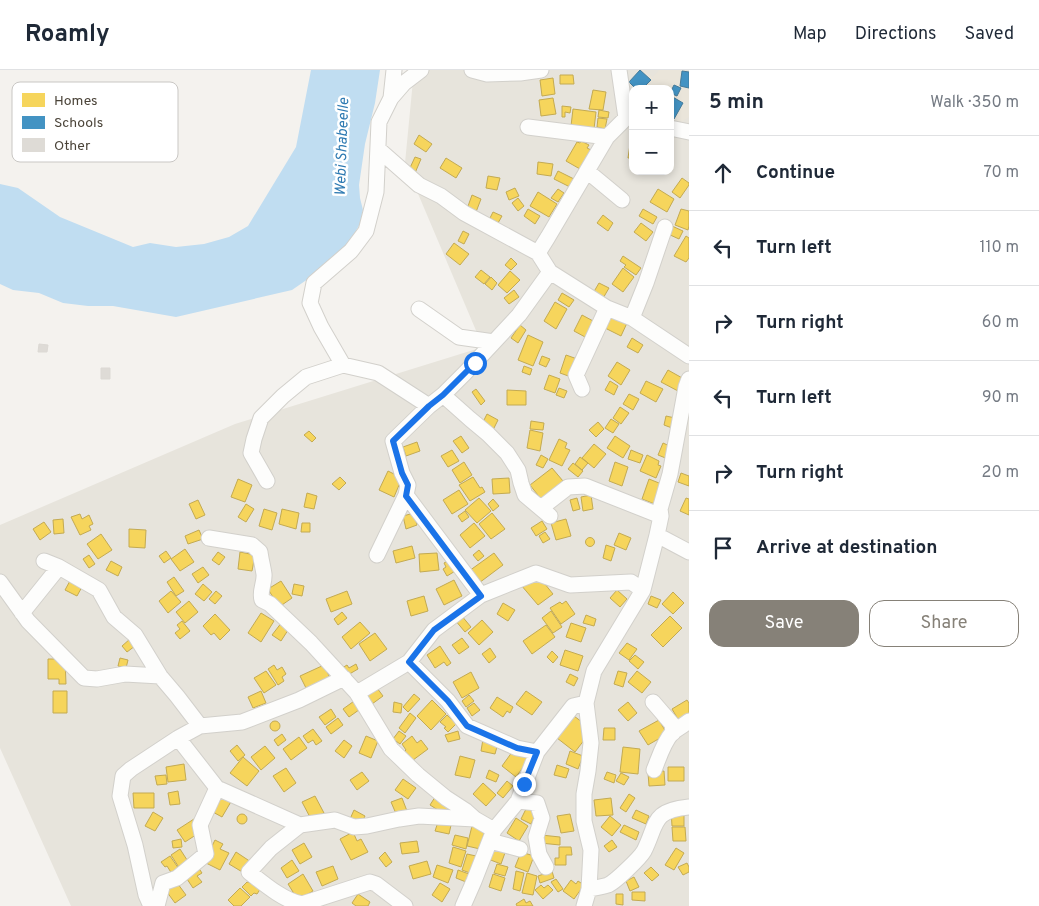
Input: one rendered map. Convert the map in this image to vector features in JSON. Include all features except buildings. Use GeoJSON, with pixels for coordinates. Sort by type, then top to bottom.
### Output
{"type":"FeatureCollection","features":[{"type":"Feature","properties":{"kind":"street"},"geometry":{"type":"LineString","coordinates":[[391,98],[394,70]]}},
{"type":"Feature","properties":{"kind":"street"},"geometry":{"type":"LineString","coordinates":[[343,365],[310,303],[314,283],[351,251],[366,230],[376,192],[379,122],[391,98],[404,83],[421,70]]}},
{"type":"Feature","properties":{"kind":"street"},"geometry":{"type":"LineString","coordinates":[[472,70],[487,74],[541,70]]}},
{"type":"Feature","properties":{"kind":"street"},"geometry":{"type":"LineString","coordinates":[[619,70],[629,114]]}},
{"type":"Feature","properties":{"kind":"street"},"geometry":{"type":"LineString","coordinates":[[538,253],[607,137],[629,119]]}},
{"type":"Feature","properties":{"kind":"street"},"geometry":{"type":"LineString","coordinates":[[528,127],[607,137]]}},
{"type":"Feature","properties":{"kind":"street"},"geometry":{"type":"LineString","coordinates":[[674,129],[689,132]]}},
{"type":"Feature","properties":{"kind":"street"},"geometry":{"type":"LineString","coordinates":[[378,150],[419,185],[441,196],[464,213],[538,253],[550,272],[607,308],[632,318],[689,356]]}},
{"type":"Feature","properties":{"kind":"street"},"geometry":{"type":"LineString","coordinates":[[587,171],[622,200]]}},
{"type":"Feature","properties":{"kind":"street"},"geometry":{"type":"LineString","coordinates":[[632,318],[665,227]]}},
{"type":"Feature","properties":{"kind":"street"},"geometry":{"type":"LineString","coordinates":[[377,555],[406,496],[408,485],[402,473],[393,441],[443,395],[494,342],[519,315],[550,272]]}},
{"type":"Feature","properties":{"kind":"street"},"geometry":{"type":"LineString","coordinates":[[582,389],[576,375],[607,308]]}},
{"type":"Feature","properties":{"kind":"street"},"geometry":{"type":"LineString","coordinates":[[419,310],[459,337],[494,342]]}},
{"type":"Feature","properties":{"kind":"street"},"geometry":{"type":"LineString","coordinates":[[267,481],[251,453],[261,418],[306,377],[343,365],[378,373],[429,406]]}},
{"type":"Feature","properties":{"kind":"street"},"geometry":{"type":"LineString","coordinates":[[584,906],[589,889],[590,850],[584,821],[584,794],[591,743],[586,703],[594,671],[644,590],[689,379]]}},
{"type":"Feature","properties":{"kind":"street"},"geometry":{"type":"LineString","coordinates":[[443,395],[488,434],[506,453],[518,470],[526,496],[546,512],[568,480],[661,516]]}},
{"type":"Feature","properties":{"kind":"street"},"geometry":{"type":"LineString","coordinates":[[406,496],[481,596]]}},
{"type":"Feature","properties":{"kind":"street"},"geometry":{"type":"LineString","coordinates":[[657,535],[689,552]]}},
{"type":"Feature","properties":{"kind":"street"},"geometry":{"type":"LineString","coordinates":[[209,538],[252,545],[260,552],[264,573],[260,596],[262,600],[270,604],[344,678],[357,693],[392,749],[418,775],[446,798],[466,811],[492,835],[520,849]]}},
{"type":"Feature","properties":{"kind":"street"},"geometry":{"type":"LineString","coordinates":[[44,561],[59,567],[99,590],[114,617],[135,635],[160,676],[200,726]]}},
{"type":"Feature","properties":{"kind":"street"},"geometry":{"type":"LineString","coordinates":[[22,613],[59,567]]}},
{"type":"Feature","properties":{"kind":"street"},"geometry":{"type":"LineString","coordinates":[[357,693],[409,662],[434,630],[481,596],[536,573],[570,585],[631,582],[644,590]]}},
{"type":"Feature","properties":{"kind":"street"},"geometry":{"type":"LineString","coordinates":[[0,582],[28,621],[84,678],[97,679],[125,674],[160,676]]}},
{"type":"Feature","properties":{"kind":"street"},"geometry":{"type":"LineString","coordinates":[[409,662],[448,701],[467,726],[517,748],[537,752]]}},
{"type":"Feature","properties":{"kind":"street"},"geometry":{"type":"LineString","coordinates":[[151,906],[146,895],[135,845],[120,796],[123,776],[178,738],[200,726],[242,722],[299,700],[344,678]]}},
{"type":"Feature","properties":{"kind":"street"},"geometry":{"type":"LineString","coordinates":[[653,702],[672,724],[673,733]]}},
{"type":"Feature","properties":{"kind":"street"},"geometry":{"type":"LineString","coordinates":[[463,906],[492,835],[518,801],[537,752],[573,706],[586,703]]}},
{"type":"Feature","properties":{"kind":"street"},"geometry":{"type":"LineString","coordinates":[[654,770],[660,753],[668,739],[689,721]]}},
{"type":"Feature","properties":{"kind":"street"},"geometry":{"type":"LineString","coordinates":[[178,738],[216,788],[300,825]]}},
{"type":"Feature","properties":{"kind":"street"},"geometry":{"type":"LineString","coordinates":[[158,906],[163,883],[177,878],[206,854],[200,825],[216,788]]}},
{"type":"Feature","properties":{"kind":"street"},"geometry":{"type":"LineString","coordinates":[[518,801],[537,803],[542,818],[536,837],[539,854],[546,867]]}},
{"type":"Feature","properties":{"kind":"street"},"geometry":{"type":"LineString","coordinates":[[589,889],[610,884],[628,869],[643,852],[656,820],[670,810],[689,807]]}},
{"type":"Feature","properties":{"kind":"street"},"geometry":{"type":"LineString","coordinates":[[406,906],[376,884],[370,882],[302,904],[295,903],[262,884],[249,872],[271,848],[300,825],[335,820],[354,827],[419,816],[475,819]]}},
{"type":"Feature","properties":{"kind":"shaded area"},"geometry":{"type":"Polygon","coordinates":[[[414,70],[689,70],[689,906],[71,906],[0,748],[0,525],[235,424],[483,347],[405,163],[414,70]]]}},
{"type":"Feature","properties":{"kind":"shaded area"},"geometry":{"type":"Polygon","coordinates":[[[641,70],[644,70],[653,77],[659,70],[689,70],[689,72],[682,71],[680,86],[689,88],[689,117],[681,122],[674,121],[683,103],[674,98],[674,95],[677,96],[680,88],[674,91],[674,85],[646,85],[651,80],[641,70]]]}},
{"type":"Feature","properties":{"kind":"water","name":"Webi Shabeelle"},"geometry":{"type":"Polygon","coordinates":[[[311,70],[380,70],[359,185],[363,210],[361,222],[346,248],[334,261],[292,290],[176,317],[113,306],[63,303],[39,293],[13,290],[0,284],[0,184],[18,188],[60,217],[133,247],[150,243],[176,247],[204,244],[229,237],[248,226],[296,147],[311,70]]]}},
{"type":"Feature","properties":{"kind":"route"},"geometry":{"type":"LineString","coordinates":[[475,363],[393,441],[402,473],[408,485],[406,496],[481,596],[434,630],[409,662],[448,701],[467,726],[517,748],[537,752],[524,784]]}}]}
